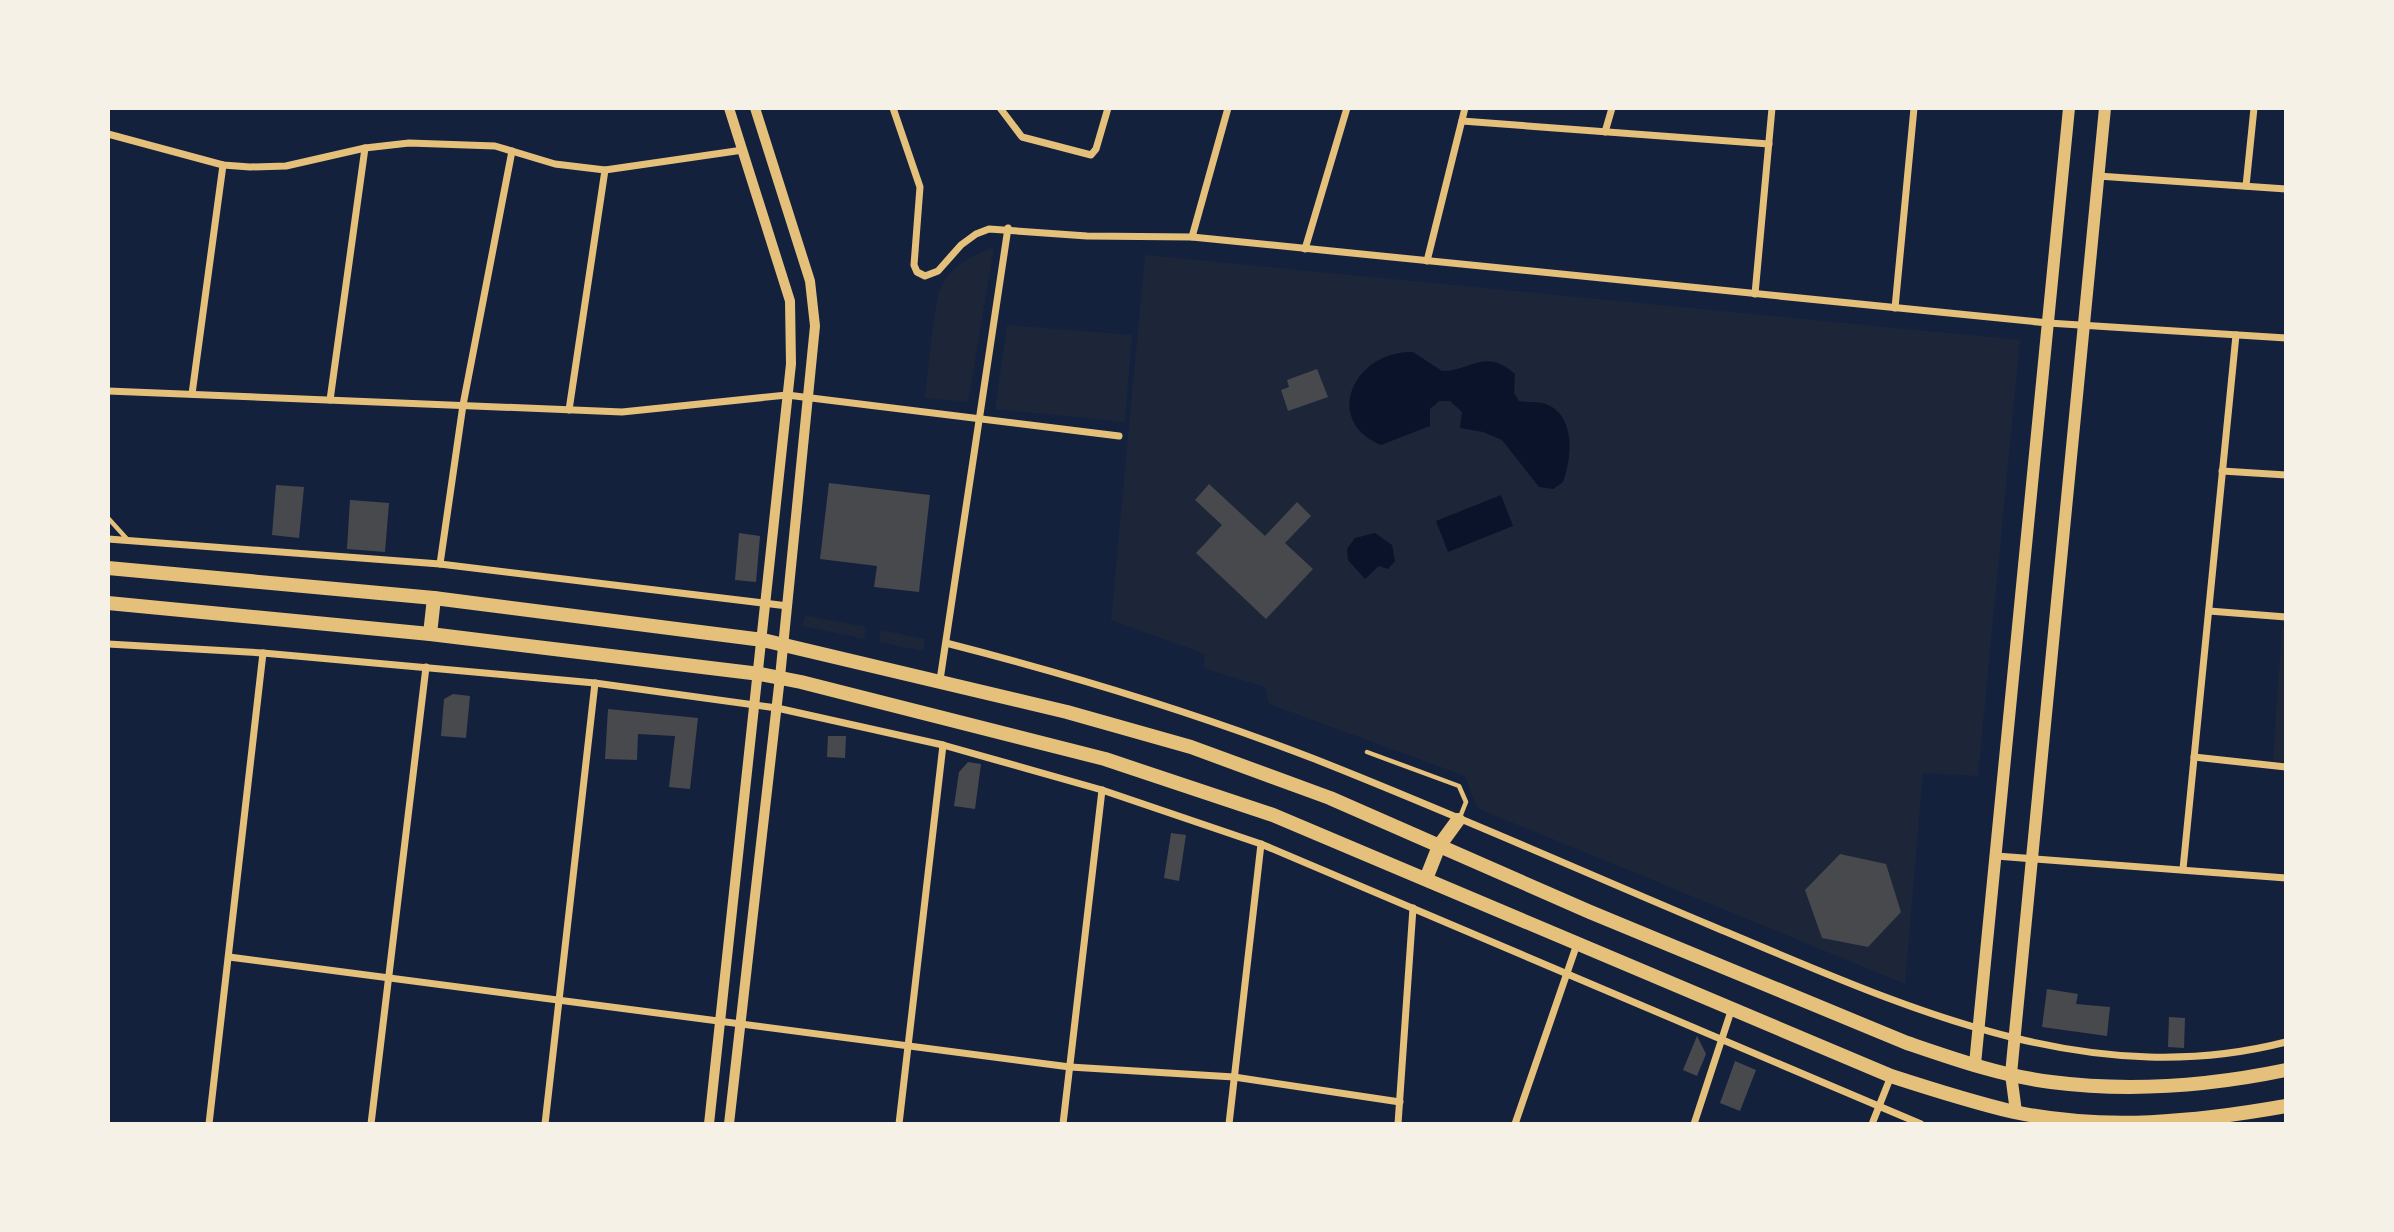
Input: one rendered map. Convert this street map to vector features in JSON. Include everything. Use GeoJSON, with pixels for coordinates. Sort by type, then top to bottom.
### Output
{"type":"FeatureCollection","features":[{"type":"Feature","properties":{"kind":"highway"},"geometry":{"type":"LineString","coordinates":[[108,568],[434,598],[784,644],[1068,712],[1191,747],[1330,798],[1907,1043],[1975,1064],[2050,1082],[2135,1087],[2184,1085],[2286,1070]]}},
{"type":"Feature","properties":{"kind":"highway"},"geometry":{"type":"LineString","coordinates":[[430,634],[434,598]]}},
{"type":"Feature","properties":{"kind":"highway"},"geometry":{"type":"LineString","coordinates":[[108,603],[430,634],[780,677],[947,717],[1190,785],[1273,815],[1891,1076],[2017,1118],[2080,1122],[2167,1122],[2286,1106]]}},
{"type":"Feature","properties":{"kind":"highway"},"geometry":{"type":"LineString","coordinates":[[1426,879],[1439,846],[1458,820]]}},
{"type":"Feature","properties":{"kind":"main road"},"geometry":{"type":"LineString","coordinates":[[1975,1064],[2069,108]]}},
{"type":"Feature","properties":{"kind":"main road"},"geometry":{"type":"LineString","coordinates":[[2017,1118],[2011,1074],[2014,1039],[2105,108]]}},
{"type":"Feature","properties":{"kind":"street"},"geometry":{"type":"LineString","coordinates":[[709,1124],[760,674],[791,365],[790,300],[729,108]]}},
{"type":"Feature","properties":{"kind":"street"},"geometry":{"type":"LineString","coordinates":[[729,1124],[784,644],[815,326],[810,281],[755,108]]}},
{"type":"Feature","properties":{"kind":"street"},"geometry":{"type":"LineString","coordinates":[[893,108],[920,187],[914,265],[917,272],[925,276],[938,271],[976,234],[1008,228],[1087,236],[1192,237],[2048,323],[2286,338]]}},
{"type":"Feature","properties":{"kind":"street"},"geometry":{"type":"LineString","coordinates":[[1000,108],[1022,137],[1082,155],[1091,155],[1096,149],[1108,108]]}},
{"type":"Feature","properties":{"kind":"street"},"geometry":{"type":"LineString","coordinates":[[1192,237],[1228,108]]}},
{"type":"Feature","properties":{"kind":"street"},"geometry":{"type":"LineString","coordinates":[[1305,249],[1347,108]]}},
{"type":"Feature","properties":{"kind":"street"},"geometry":{"type":"LineString","coordinates":[[1427,261],[1465,108]]}},
{"type":"Feature","properties":{"kind":"street"},"geometry":{"type":"LineString","coordinates":[[1605,132],[1612,108]]}},
{"type":"Feature","properties":{"kind":"street"},"geometry":{"type":"LineString","coordinates":[[1755,294],[1772,108]]}},
{"type":"Feature","properties":{"kind":"street"},"geometry":{"type":"LineString","coordinates":[[1895,308],[1914,108]]}},
{"type":"Feature","properties":{"kind":"street"},"geometry":{"type":"LineString","coordinates":[[2246,186],[2254,108]]}},
{"type":"Feature","properties":{"kind":"street"},"geometry":{"type":"LineString","coordinates":[[1462,121],[1769,145]]}},
{"type":"Feature","properties":{"kind":"street"},"geometry":{"type":"LineString","coordinates":[[108,134],[223,164],[286,166],[365,148],[453,142],[495,146],[555,164],[605,170],[743,150]]}},
{"type":"Feature","properties":{"kind":"street"},"geometry":{"type":"LineString","coordinates":[[330,400],[365,148]]}},
{"type":"Feature","properties":{"kind":"street"},"geometry":{"type":"LineString","coordinates":[[440,564],[463,405],[512,151]]}},
{"type":"Feature","properties":{"kind":"street"},"geometry":{"type":"LineString","coordinates":[[192,394],[223,164]]}},
{"type":"Feature","properties":{"kind":"street"},"geometry":{"type":"LineString","coordinates":[[569,410],[605,170]]}},
{"type":"Feature","properties":{"kind":"street"},"geometry":{"type":"LineString","coordinates":[[2098,176],[2286,189]]}},
{"type":"Feature","properties":{"kind":"street"},"geometry":{"type":"LineString","coordinates":[[940,681],[1008,228]]}},
{"type":"Feature","properties":{"kind":"street"},"geometry":{"type":"LineString","coordinates":[[2183,869],[2236,335]]}},
{"type":"Feature","properties":{"kind":"street"},"geometry":{"type":"LineString","coordinates":[[108,391],[569,410],[664,410],[787,395],[1119,436]]}},
{"type":"Feature","properties":{"kind":"street"},"geometry":{"type":"LineString","coordinates":[[2222,471],[2286,475]]}},
{"type":"Feature","properties":{"kind":"street"},"geometry":{"type":"LineString","coordinates":[[108,539],[440,564],[788,606]]}},
{"type":"Feature","properties":{"kind":"street"},"geometry":{"type":"LineString","coordinates":[[2208,611],[2286,617]]}},
{"type":"Feature","properties":{"kind":"street"},"geometry":{"type":"LineString","coordinates":[[946,643],[1131,694],[1312,758],[1741,938],[1979,1029],[2075,1051],[2185,1059],[2247,1052],[2286,1042]]}},
{"type":"Feature","properties":{"kind":"street"},"geometry":{"type":"LineString","coordinates":[[108,644],[263,653],[596,683],[777,708],[943,745],[1102,790],[1261,844],[1723,1037],[1878,1108],[1922,1124]]}},
{"type":"Feature","properties":{"kind":"street"},"geometry":{"type":"LineString","coordinates":[[209,1124],[263,653]]}},
{"type":"Feature","properties":{"kind":"street"},"geometry":{"type":"LineString","coordinates":[[371,1124],[426,667]]}},
{"type":"Feature","properties":{"kind":"street"},"geometry":{"type":"LineString","coordinates":[[545,1124],[596,683]]}},
{"type":"Feature","properties":{"kind":"street"},"geometry":{"type":"LineString","coordinates":[[899,1124],[943,745]]}},
{"type":"Feature","properties":{"kind":"street"},"geometry":{"type":"LineString","coordinates":[[2194,757],[2286,768]]}},
{"type":"Feature","properties":{"kind":"street"},"geometry":{"type":"LineString","coordinates":[[1063,1124],[1102,790]]}},
{"type":"Feature","properties":{"kind":"street"},"geometry":{"type":"LineString","coordinates":[[1229,1124],[1261,844]]}},
{"type":"Feature","properties":{"kind":"street"},"geometry":{"type":"LineString","coordinates":[[1996,856],[2286,878]]}},
{"type":"Feature","properties":{"kind":"street"},"geometry":{"type":"LineString","coordinates":[[1398,1124],[1413,908]]}},
{"type":"Feature","properties":{"kind":"street"},"geometry":{"type":"LineString","coordinates":[[1515,1124],[1577,943]]}},
{"type":"Feature","properties":{"kind":"street"},"geometry":{"type":"LineString","coordinates":[[229,957],[1070,1067],[1234,1077],[1400,1102]]}},
{"type":"Feature","properties":{"kind":"street"},"geometry":{"type":"LineString","coordinates":[[1694,1124],[1732,1008]]}},
{"type":"Feature","properties":{"kind":"street"},"geometry":{"type":"LineString","coordinates":[[1872,1124],[1891,1076]]}},
{"type":"Feature","properties":{"kind":"lane"},"geometry":{"type":"LineString","coordinates":[[108,518],[128,540]]}},
{"type":"Feature","properties":{"kind":"lane"},"geometry":{"type":"LineString","coordinates":[[1367,752],[1459,786],[1466,802],[1458,820]]}},
{"type":"Feature","properties":{"kind":"shaded area"},"geometry":{"type":"Polygon","coordinates":[[[994,247],[968,402],[925,398],[934,321],[942,285],[952,271],[965,261],[994,247]]]}},
{"type":"Feature","properties":{"kind":"shaded area"},"geometry":{"type":"Polygon","coordinates":[[[1145,255],[2020,340],[1978,776],[1923,773],[1905,984],[1477,808],[1465,776],[1269,704],[1265,687],[1203,668],[1205,654],[1111,620],[1145,255]]]}},
{"type":"Feature","properties":{"kind":"shaded area"},"geometry":{"type":"Polygon","coordinates":[[[1007,325],[1132,335],[1125,422],[995,409],[1007,325]]]}},
{"type":"Feature","properties":{"kind":"shaded area"},"geometry":{"type":"Polygon","coordinates":[[[1413,352],[1442,371],[1486,361],[1504,366],[1515,374],[1514,393],[1519,401],[1546,404],[1556,410],[1567,427],[1569,449],[1563,482],[1553,489],[1539,487],[1502,440],[1483,432],[1460,428],[1462,412],[1450,401],[1439,401],[1430,409],[1430,426],[1381,445],[1363,434],[1353,420],[1349,404],[1353,388],[1362,374],[1375,362],[1393,354],[1413,352]]]}},
{"type":"Feature","properties":{"kind":"shaded area"},"geometry":{"type":"Polygon","coordinates":[[[1501,495],[1513,526],[1448,552],[1436,521],[1501,495]]]}},
{"type":"Feature","properties":{"kind":"shaded area"},"geometry":{"type":"Polygon","coordinates":[[[1375,533],[1392,545],[1395,561],[1388,569],[1379,566],[1365,579],[1348,560],[1347,549],[1355,538],[1375,533]]]}},
{"type":"Feature","properties":{"kind":"shaded area"},"geometry":{"type":"Polygon","coordinates":[[[805,615],[866,627],[864,639],[802,626],[805,615]]]}},
{"type":"Feature","properties":{"kind":"shaded area"},"geometry":{"type":"Polygon","coordinates":[[[2282,628],[2286,629],[2285,763],[2273,761],[2282,628]]]}},
{"type":"Feature","properties":{"kind":"shaded area"},"geometry":{"type":"Polygon","coordinates":[[[881,630],[925,639],[923,651],[879,642],[881,630]]]}},
{"type":"Feature","properties":{"kind":"building"},"geometry":{"type":"Polygon","coordinates":[[[1317,369],[1328,397],[1288,411],[1281,390],[1289,387],[1287,380],[1317,369]]]}},
{"type":"Feature","properties":{"kind":"building"},"geometry":{"type":"Polygon","coordinates":[[[829,483],[930,495],[919,592],[874,587],[877,566],[820,559],[829,483]]]}},
{"type":"Feature","properties":{"kind":"building"},"geometry":{"type":"Polygon","coordinates":[[[1209,484],[1265,536],[1297,502],[1311,516],[1285,543],[1313,569],[1266,619],[1196,553],[1222,525],[1195,500],[1209,484]]]}},
{"type":"Feature","properties":{"kind":"building"},"geometry":{"type":"Polygon","coordinates":[[[276,485],[304,487],[299,538],[272,535],[276,485]]]}},
{"type":"Feature","properties":{"kind":"building"},"geometry":{"type":"Polygon","coordinates":[[[350,500],[389,503],[385,552],[347,549],[350,500]]]}},
{"type":"Feature","properties":{"kind":"building"},"geometry":{"type":"Polygon","coordinates":[[[739,533],[760,536],[756,582],[735,580],[739,533]]]}},
{"type":"Feature","properties":{"kind":"building"},"geometry":{"type":"Polygon","coordinates":[[[453,694],[470,696],[466,738],[441,736],[444,699],[453,694]]]}},
{"type":"Feature","properties":{"kind":"building"},"geometry":{"type":"Polygon","coordinates":[[[608,709],[698,718],[690,789],[669,787],[675,736],[638,734],[637,760],[605,759],[608,709]]]}},
{"type":"Feature","properties":{"kind":"building"},"geometry":{"type":"Polygon","coordinates":[[[828,736],[846,736],[845,758],[827,757],[828,736]]]}},
{"type":"Feature","properties":{"kind":"building"},"geometry":{"type":"Polygon","coordinates":[[[968,762],[981,764],[975,809],[954,806],[959,772],[968,762]]]}},
{"type":"Feature","properties":{"kind":"building"},"geometry":{"type":"Polygon","coordinates":[[[1171,833],[1186,835],[1179,881],[1164,878],[1171,833]]]}},
{"type":"Feature","properties":{"kind":"building"},"geometry":{"type":"Polygon","coordinates":[[[1840,854],[1886,864],[1901,912],[1868,947],[1822,938],[1805,890],[1840,854]]]}},
{"type":"Feature","properties":{"kind":"building"},"geometry":{"type":"Polygon","coordinates":[[[2047,989],[2078,994],[2076,1004],[2110,1007],[2107,1036],[2042,1027],[2047,989]]]}},
{"type":"Feature","properties":{"kind":"building"},"geometry":{"type":"Polygon","coordinates":[[[2169,1017],[2185,1018],[2184,1048],[2168,1047],[2169,1017]]]}},
{"type":"Feature","properties":{"kind":"building"},"geometry":{"type":"Polygon","coordinates":[[[1697,1036],[1706,1054],[1697,1076],[1683,1070],[1697,1036]]]}},
{"type":"Feature","properties":{"kind":"building"},"geometry":{"type":"Polygon","coordinates":[[[1735,1061],[1756,1070],[1740,1111],[1720,1103],[1735,1061]]]}}]}
